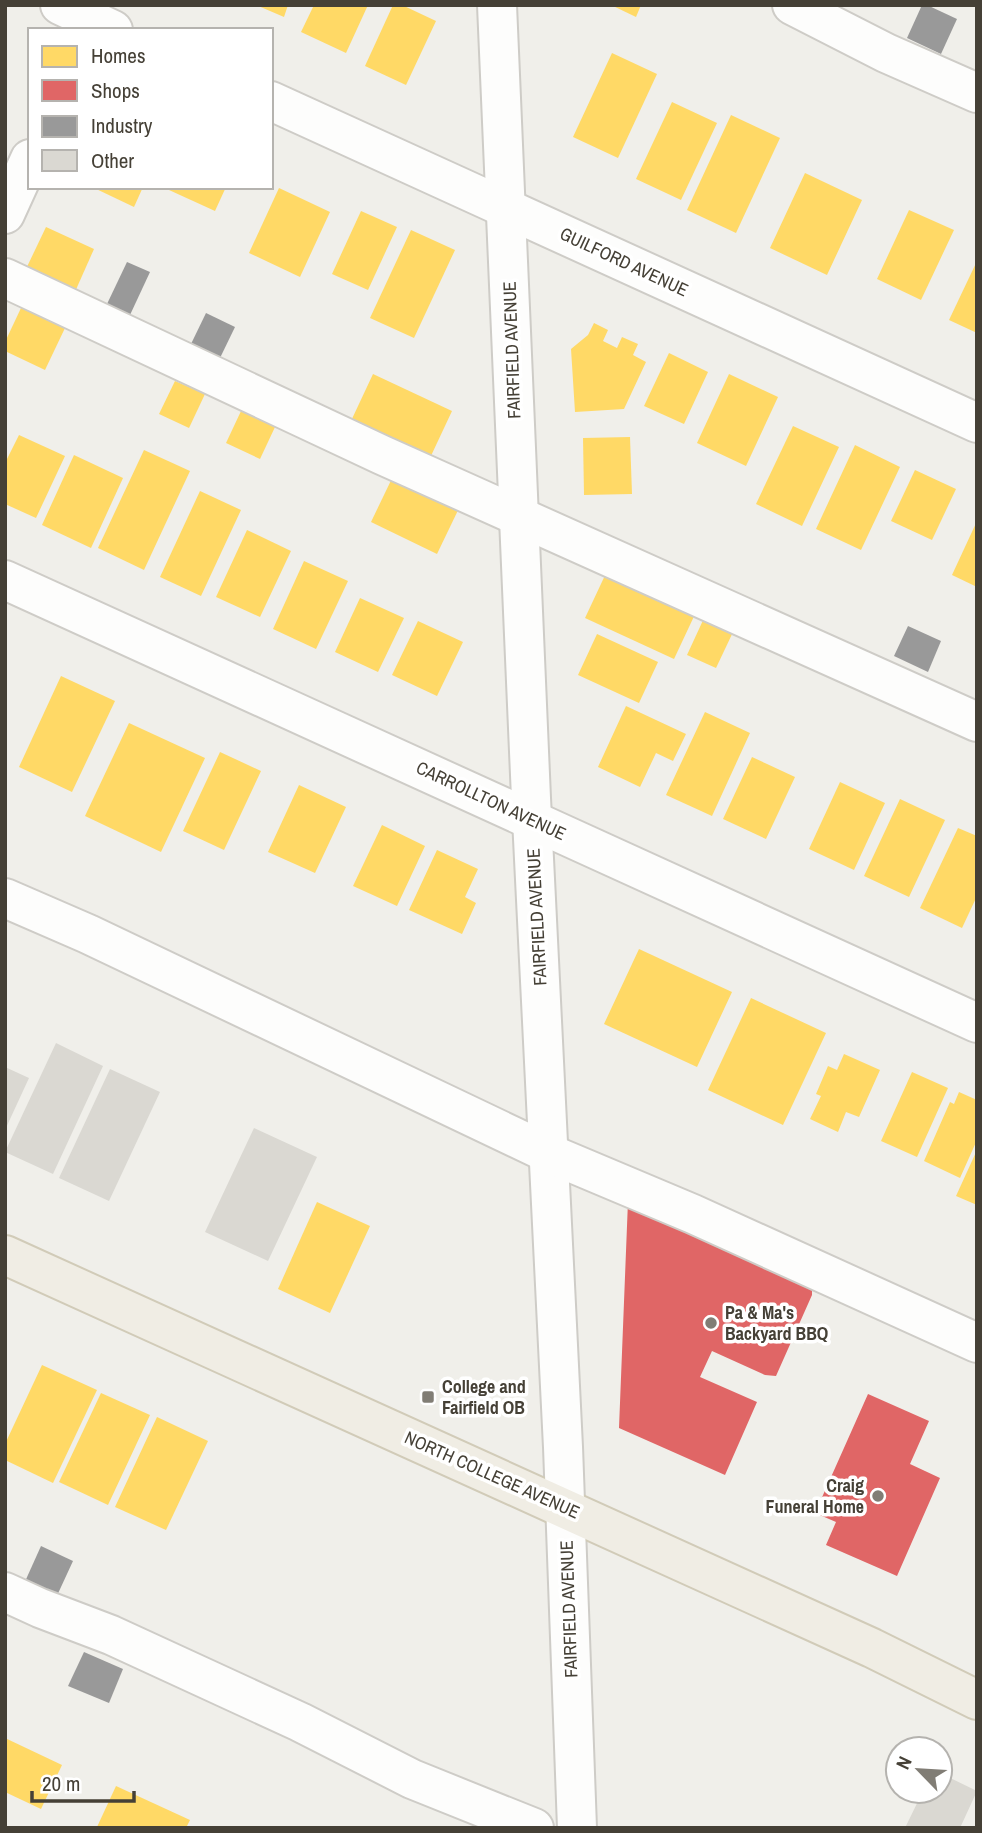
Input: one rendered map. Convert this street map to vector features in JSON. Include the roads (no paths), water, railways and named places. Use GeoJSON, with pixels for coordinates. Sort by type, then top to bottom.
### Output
{"type":"FeatureCollection","features":[{"type":"Feature","properties":{"kind":"main road","name":"NORTH COLLEGE AVENUE"},"geometry":{"type":"LineString","coordinates":[[5,1255],[873,1648],[977,1700]]}},
{"type":"Feature","properties":{"kind":"street","name":"FAIRFIELD AVENUE"},"geometry":{"type":"LineString","coordinates":[[497,5],[548,1153],[566,1508],[587,1823]]}},
{"type":"Feature","properties":{"kind":"street"},"geometry":{"type":"LineString","coordinates":[[792,5],[886,53],[977,93]]}},
{"type":"Feature","properties":{"kind":"street","name":"GUILFORD AVENUE"},"geometry":{"type":"LineString","coordinates":[[273,103],[977,423]]}},
{"type":"Feature","properties":{"kind":"street"},"geometry":{"type":"LineString","coordinates":[[5,214],[28,163]]}},
{"type":"Feature","properties":{"kind":"street"},"geometry":{"type":"LineString","coordinates":[[5,278],[382,455],[977,722]]}},
{"type":"Feature","properties":{"kind":"street","name":"CARROLLTON AVENUE"},"geometry":{"type":"LineString","coordinates":[[5,580],[977,1023]]}},
{"type":"Feature","properties":{"kind":"street"},"geometry":{"type":"LineString","coordinates":[[5,898],[88,934],[548,1153],[694,1214],[977,1343]]}},
{"type":"Feature","properties":{"kind":"street"},"geometry":{"type":"LineString","coordinates":[[5,1592],[111,1635],[300,1722],[412,1779],[534,1828]]}},
{"type":"Feature","properties":{"kind":"place","name":"Pa & Ma's Backyard BBQ"},"geometry":{"type":"Point","coordinates":[711,1323]}},
{"type":"Feature","properties":{"kind":"place","name":"College and Fairfield OB"},"geometry":{"type":"Point","coordinates":[428,1397]}},
{"type":"Feature","properties":{"kind":"place","name":"Craig Funeral Home"},"geometry":{"type":"Point","coordinates":[878,1496]}}]}
